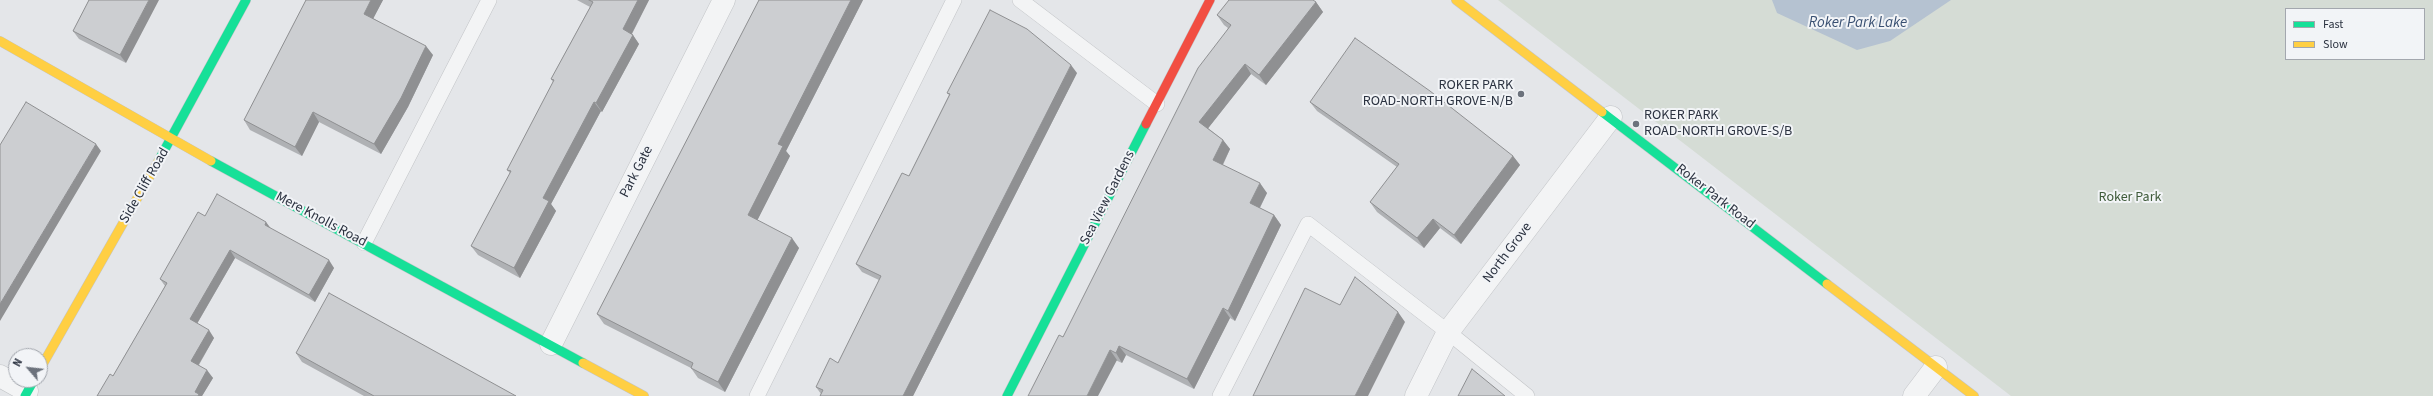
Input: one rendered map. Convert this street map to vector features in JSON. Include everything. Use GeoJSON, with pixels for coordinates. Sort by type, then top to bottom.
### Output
{"type":"FeatureCollection","features":[{"type":"Feature","properties":{"kind":"street","name":"Side Cliff Road"},"geometry":{"type":"LineString","coordinates":[[48,355],[171,139],[246,0]]}},
{"type":"Feature","properties":{"kind":"street","name":"Park Gate"},"geometry":{"type":"LineString","coordinates":[[551,344],[724,0]]}},
{"type":"Feature","properties":{"kind":"street","name":"Sea View Gardens"},"geometry":{"type":"LineString","coordinates":[[1007,396],[1210,0]]}},
{"type":"Feature","properties":{"kind":"street","name":"Roker Park Road"},"geometry":{"type":"LineString","coordinates":[[1456,0],[1974,396]]}},
{"type":"Feature","properties":{"kind":"street","name":"Mere Knolls Road"},"geometry":{"type":"LineString","coordinates":[[0,41],[171,139],[551,344],[644,396]]}},
{"type":"Feature","properties":{"kind":"street","name":"North Grove"},"geometry":{"type":"LineString","coordinates":[[1416,396],[1448,332],[1611,117]]}},
{"type":"Feature","properties":{"kind":"street"},"geometry":{"type":"LineString","coordinates":[[1914,396],[1936,367]]}},
{"type":"Feature","properties":{"kind":"street"},"geometry":{"type":"LineString","coordinates":[[0,376],[29,389]]}},
{"type":"Feature","properties":{"kind":"lane"},"geometry":{"type":"LineString","coordinates":[[364,243],[489,0]]}},
{"type":"Feature","properties":{"kind":"lane"},"geometry":{"type":"LineString","coordinates":[[757,396],[954,0]]}},
{"type":"Feature","properties":{"kind":"lane"},"geometry":{"type":"LineString","coordinates":[[1020,0],[1157,104]]}},
{"type":"Feature","properties":{"kind":"lane"},"geometry":{"type":"LineString","coordinates":[[1220,396],[1308,224],[1448,332],[1527,396]]}},
{"type":"Feature","properties":{"kind":"green space","name":"Roker Park"},"geometry":{"type":"Polygon","coordinates":[[[1498,0],[2433,0],[2433,396],[2011,396],[1498,0]]]}},
{"type":"Feature","properties":{"kind":"water","name":"Roker Park Lake"},"geometry":{"type":"Polygon","coordinates":[[[1772,0],[1951,0],[1890,41],[1857,50],[1777,13],[1772,0]]]}},
{"type":"Feature","properties":{"kind":"building"},"geometry":{"type":"Polygon","coordinates":[[[89,0],[149,0],[120,55],[73,31],[89,0]]]}},
{"type":"Feature","properties":{"kind":"building"},"geometry":{"type":"Polygon","coordinates":[[[306,0],[371,0],[364,14],[426,46],[401,98],[374,144],[313,112],[295,147],[244,120],[306,0]]]}},
{"type":"Feature","properties":{"kind":"building"},"geometry":{"type":"Polygon","coordinates":[[[589,0],[638,0],[623,29],[633,35],[596,103],[594,102],[543,198],[549,201],[514,268],[471,246],[511,171],[507,170],[554,80],[551,79],[593,2],[589,0]]]}},
{"type":"Feature","properties":{"kind":"building"},"geometry":{"type":"Polygon","coordinates":[[[759,0],[851,0],[778,144],[783,146],[748,215],[792,238],[718,382],[691,368],[693,363],[597,314],[759,0]]]}},
{"type":"Feature","properties":{"kind":"building"},"geometry":{"type":"Polygon","coordinates":[[[1229,0],[1313,0],[1316,2],[1259,75],[1245,64],[1199,122],[1223,140],[1213,160],[1260,183],[1250,203],[1274,215],[1228,311],[1223,308],[1187,379],[1119,346],[1116,353],[1110,350],[1087,396],[1028,396],[1059,335],[1063,337],[1198,68],[1231,25],[1217,15],[1229,0]]]}},
{"type":"Feature","properties":{"kind":"building"},"geometry":{"type":"Polygon","coordinates":[[[990,10],[1027,29],[1071,65],[903,396],[820,396],[823,390],[816,387],[830,358],[838,363],[881,276],[856,264],[902,173],[909,176],[950,94],[947,93],[990,10]]]}},
{"type":"Feature","properties":{"kind":"building"},"geometry":{"type":"Polygon","coordinates":[[[1355,38],[1430,91],[1513,156],[1454,235],[1433,219],[1417,238],[1370,202],[1399,164],[1310,102],[1355,38]]]}},
{"type":"Feature","properties":{"kind":"building"},"geometry":{"type":"Polygon","coordinates":[[[26,102],[96,144],[0,304],[0,145],[26,102]]]}},
{"type":"Feature","properties":{"kind":"building"},"geometry":{"type":"Polygon","coordinates":[[[217,194],[266,222],[265,225],[329,260],[309,295],[230,250],[190,319],[209,330],[191,361],[207,370],[195,392],[199,394],[198,396],[97,396],[110,374],[113,376],[167,283],[160,279],[198,212],[205,216],[217,194]]]}},
{"type":"Feature","properties":{"kind":"building"},"geometry":{"type":"Polygon","coordinates":[[[1355,277],[1398,312],[1355,396],[1253,396],[1305,288],[1340,305],[1355,277]]]}},
{"type":"Feature","properties":{"kind":"building"},"geometry":{"type":"Polygon","coordinates":[[[329,293],[516,396],[374,396],[296,353],[329,293]]]}},
{"type":"Feature","properties":{"kind":"building"},"geometry":{"type":"Polygon","coordinates":[[[1472,369],[1505,396],[1458,396],[1472,369]]]}},
{"type":"Feature","properties":{"kind":"traffic: fast"},"geometry":{"type":"LineString","coordinates":[[159,160],[246,0]]}},
{"type":"Feature","properties":{"kind":"traffic: fast"},"geometry":{"type":"LineString","coordinates":[[1602,112],[1827,284]]}},
{"type":"Feature","properties":{"kind":"traffic: fast"},"geometry":{"type":"LineString","coordinates":[[1007,396],[1146,124]]}},
{"type":"Feature","properties":{"kind":"traffic: fast"},"geometry":{"type":"LineString","coordinates":[[211,161],[583,363]]}},
{"type":"Feature","properties":{"kind":"traffic: fast"},"geometry":{"type":"LineString","coordinates":[[25,396],[30,388]]}},
{"type":"Feature","properties":{"kind":"traffic: slow"},"geometry":{"type":"LineString","coordinates":[[1456,0],[1602,112]]}},
{"type":"Feature","properties":{"kind":"traffic: slow"},"geometry":{"type":"LineString","coordinates":[[0,41],[211,161]]}},
{"type":"Feature","properties":{"kind":"traffic: slow"},"geometry":{"type":"LineString","coordinates":[[48,355],[159,160]]}},
{"type":"Feature","properties":{"kind":"traffic: slow"},"geometry":{"type":"LineString","coordinates":[[1827,284],[1974,396]]}},
{"type":"Feature","properties":{"kind":"traffic: slow"},"geometry":{"type":"LineString","coordinates":[[583,363],[644,396]]}},
{"type":"Feature","properties":{"kind":"traffic: jam"},"geometry":{"type":"LineString","coordinates":[[1146,124],[1210,0]]}},
{"type":"Feature","properties":{"kind":"place","name":"ROKER PARK ROAD-NORTH GROVE-N/B"},"geometry":{"type":"Point","coordinates":[1521,94]}},
{"type":"Feature","properties":{"kind":"place","name":"ROKER PARK ROAD-NORTH GROVE-S/B"},"geometry":{"type":"Point","coordinates":[1636,124]}}]}
